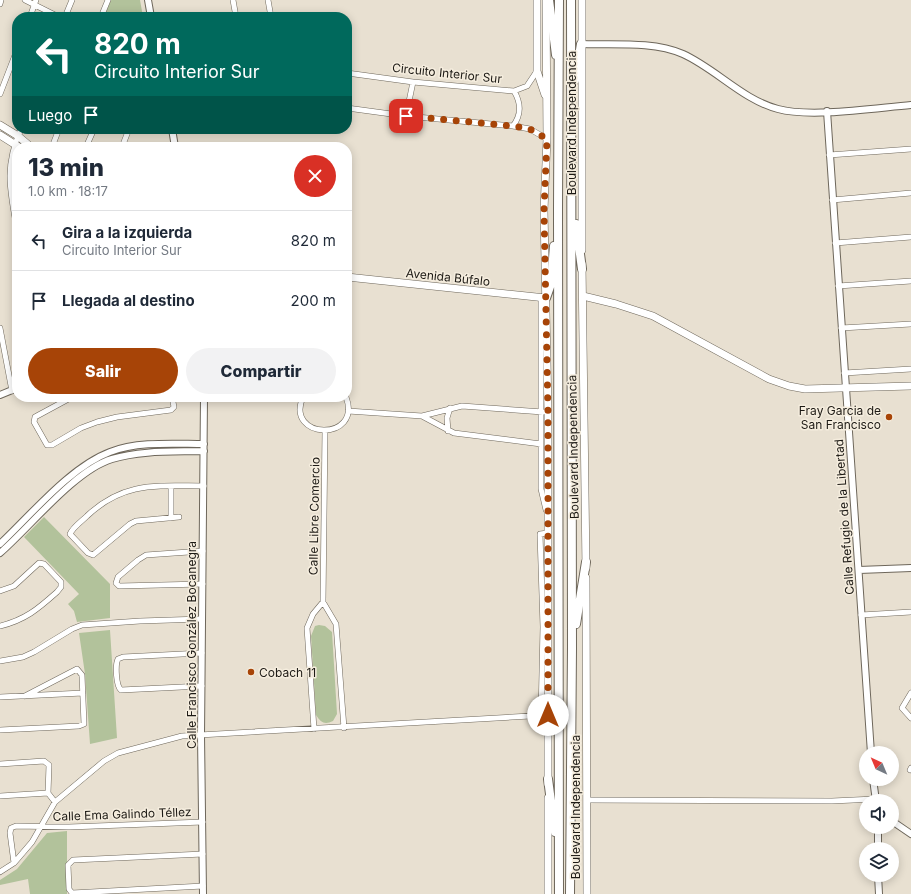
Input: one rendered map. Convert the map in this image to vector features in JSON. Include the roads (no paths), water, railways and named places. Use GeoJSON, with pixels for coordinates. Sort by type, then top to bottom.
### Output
{"type":"FeatureCollection","features":[{"type":"Feature","properties":{"kind":"highway"},"geometry":{"type":"LineString","coordinates":[[547,0],[556,56],[560,68]]}},
{"type":"Feature","properties":{"kind":"highway"},"geometry":{"type":"LineString","coordinates":[[559,894],[558,209],[560,0]]}},
{"type":"Feature","properties":{"kind":"highway"},"geometry":{"type":"LineString","coordinates":[[570,894],[572,648],[571,0]]}},
{"type":"Feature","properties":{"kind":"highway"},"geometry":{"type":"LineString","coordinates":[[571,100],[581,44]]}},
{"type":"Feature","properties":{"kind":"highway"},"geometry":{"type":"LineString","coordinates":[[571,197],[582,269]]}},
{"type":"Feature","properties":{"kind":"highway"},"geometry":{"type":"LineString","coordinates":[[544,298],[551,284],[558,209]]}},
{"type":"Feature","properties":{"kind":"highway"},"geometry":{"type":"LineString","coordinates":[[572,648],[586,562]]}},
{"type":"Feature","properties":{"kind":"highway"},"geometry":{"type":"LineString","coordinates":[[548,779],[559,864]]}},
{"type":"Feature","properties":{"kind":"main road"},"geometry":{"type":"LineString","coordinates":[[537,0],[537,71],[546,99]]}},
{"type":"Feature","properties":{"kind":"main road","name":"Boulevard Independencia"},"geometry":{"type":"LineString","coordinates":[[547,0],[547,139],[544,210],[544,431],[548,514],[544,534],[544,715],[548,779],[548,894]]}},
{"type":"Feature","properties":{"kind":"main road","name":"Boulevard Independencia"},"geometry":{"type":"LineString","coordinates":[[582,0],[582,269],[586,562],[587,894]]}},
{"type":"Feature","properties":{"kind":"main road"},"geometry":{"type":"LineString","coordinates":[[0,125],[12,129]]}},
{"type":"Feature","properties":{"kind":"main road"},"geometry":{"type":"LineString","coordinates":[[0,135],[12,142]]}},
{"type":"Feature","properties":{"kind":"main road","name":"Avenida Búfalo"},"geometry":{"type":"LineString","coordinates":[[352,278],[544,298]]}},
{"type":"Feature","properties":{"kind":"main road"},"geometry":{"type":"LineString","coordinates":[[583,296],[616,304],[653,316],[779,383],[805,389],[911,386]]}},
{"type":"Feature","properties":{"kind":"street"},"geometry":{"type":"LineString","coordinates":[[0,4],[2,0]]}},
{"type":"Feature","properties":{"kind":"street"},"geometry":{"type":"LineString","coordinates":[[25,0],[35,2],[50,12]]}},
{"type":"Feature","properties":{"kind":"street"},"geometry":{"type":"LineString","coordinates":[[67,12],[72,0]]}},
{"type":"Feature","properties":{"kind":"street"},"geometry":{"type":"LineString","coordinates":[[103,12],[108,0]]}},
{"type":"Feature","properties":{"kind":"street"},"geometry":{"type":"LineString","coordinates":[[148,0],[150,12]]}},
{"type":"Feature","properties":{"kind":"street"},"geometry":{"type":"LineString","coordinates":[[233,0],[235,12]]}},
{"type":"Feature","properties":{"kind":"street"},"geometry":{"type":"LineString","coordinates":[[268,0],[271,12]]}},
{"type":"Feature","properties":{"kind":"street"},"geometry":{"type":"LineString","coordinates":[[32,12],[35,2]]}},
{"type":"Feature","properties":{"kind":"street"},"geometry":{"type":"LineString","coordinates":[[581,44],[647,46],[668,49],[695,60],[770,107],[794,112],[911,105]]}},
{"type":"Feature","properties":{"kind":"street"},"geometry":{"type":"LineString","coordinates":[[0,94],[12,63]]}},
{"type":"Feature","properties":{"kind":"street","name":"Circuito Interior Sur"},"geometry":{"type":"LineString","coordinates":[[352,73],[376,75],[413,82],[514,91],[527,86],[537,71]]}},
{"type":"Feature","properties":{"kind":"street"},"geometry":{"type":"LineString","coordinates":[[406,116],[413,82]]}},
{"type":"Feature","properties":{"kind":"street"},"geometry":{"type":"LineString","coordinates":[[513,126],[519,115],[520,106],[514,91]]}},
{"type":"Feature","properties":{"kind":"street"},"geometry":{"type":"LineString","coordinates":[[352,109],[406,116],[513,126],[530,129],[547,139]]}},
{"type":"Feature","properties":{"kind":"street","name":"Calle Refugio de la Libertad"},"geometry":{"type":"LineString","coordinates":[[827,111],[870,746]]}},
{"type":"Feature","properties":{"kind":"street"},"geometry":{"type":"LineString","coordinates":[[829,155],[911,149]]}},
{"type":"Feature","properties":{"kind":"street"},"geometry":{"type":"LineString","coordinates":[[12,160],[9,169],[12,192]]}},
{"type":"Feature","properties":{"kind":"street"},"geometry":{"type":"LineString","coordinates":[[832,200],[911,193]]}},
{"type":"Feature","properties":{"kind":"street"},"geometry":{"type":"LineString","coordinates":[[835,243],[911,238]]}},
{"type":"Feature","properties":{"kind":"street"},"geometry":{"type":"LineString","coordinates":[[838,286],[911,281]]}},
{"type":"Feature","properties":{"kind":"street"},"geometry":{"type":"LineString","coordinates":[[841,328],[911,324]]}},
{"type":"Feature","properties":{"kind":"street"},"geometry":{"type":"LineString","coordinates":[[0,328],[12,378]]}},
{"type":"Feature","properties":{"kind":"street"},"geometry":{"type":"LineString","coordinates":[[844,373],[911,369]]}},
{"type":"Feature","properties":{"kind":"street"},"geometry":{"type":"LineString","coordinates":[[0,395],[12,391]]}},
{"type":"Feature","properties":{"kind":"street"},"geometry":{"type":"LineString","coordinates":[[63,402],[35,417],[34,422],[48,446],[97,422],[117,417],[171,410],[174,407],[173,402]]}},
{"type":"Feature","properties":{"kind":"street","name":"Calle Francisco González Bocanegra"},"geometry":{"type":"LineString","coordinates":[[203,894],[201,735],[204,402]]}},
{"type":"Feature","properties":{"kind":"street"},"geometry":{"type":"LineString","coordinates":[[302,402],[300,408],[304,420],[313,428],[325,431],[340,425],[348,411],[347,402]]}},
{"type":"Feature","properties":{"kind":"street"},"geometry":{"type":"LineString","coordinates":[[348,411],[422,416],[450,408],[470,406],[544,412]]}},
{"type":"Feature","properties":{"kind":"street"},"geometry":{"type":"LineString","coordinates":[[448,431],[446,418],[450,408]]}},
{"type":"Feature","properties":{"kind":"street"},"geometry":{"type":"LineString","coordinates":[[422,416],[448,431],[468,436],[541,444]]}},
{"type":"Feature","properties":{"kind":"street","name":"Calle Libre Comercio"},"geometry":{"type":"LineString","coordinates":[[323,602],[325,431]]}},
{"type":"Feature","properties":{"kind":"street"},"geometry":{"type":"LineString","coordinates":[[544,431],[541,444],[542,490],[548,514]]}},
{"type":"Feature","properties":{"kind":"street"},"geometry":{"type":"LineString","coordinates":[[0,553],[78,469],[110,452],[135,446],[204,444]]}},
{"type":"Feature","properties":{"kind":"street"},"geometry":{"type":"LineString","coordinates":[[0,544],[84,474],[112,459],[147,453],[204,451]]}},
{"type":"Feature","properties":{"kind":"street"},"geometry":{"type":"LineString","coordinates":[[110,452],[112,459]]}},
{"type":"Feature","properties":{"kind":"street"},"geometry":{"type":"LineString","coordinates":[[171,486],[171,518]]}},
{"type":"Feature","properties":{"kind":"street"},"geometry":{"type":"LineString","coordinates":[[179,517],[130,524],[95,554],[91,555],[70,534],[99,505],[116,494],[138,488],[204,486]]}},
{"type":"Feature","properties":{"kind":"street"},"geometry":{"type":"LineString","coordinates":[[203,551],[146,555],[138,560],[118,578],[116,583],[119,586],[134,587],[203,584]]}},
{"type":"Feature","properties":{"kind":"street"},"geometry":{"type":"LineString","coordinates":[[0,591],[14,586],[37,564],[44,564],[61,580],[62,584],[57,592],[29,615],[17,622],[0,626]]}},
{"type":"Feature","properties":{"kind":"street"},"geometry":{"type":"LineString","coordinates":[[859,570],[911,568]]}},
{"type":"Feature","properties":{"kind":"street"},"geometry":{"type":"LineString","coordinates":[[314,729],[307,628],[313,614],[323,602],[336,624],[344,728]]}},
{"type":"Feature","properties":{"kind":"street"},"geometry":{"type":"LineString","coordinates":[[861,615],[911,612]]}},
{"type":"Feature","properties":{"kind":"street"},"geometry":{"type":"LineString","coordinates":[[0,661],[22,657],[34,652],[72,629],[82,625],[202,619]]}},
{"type":"Feature","properties":{"kind":"street"},"geometry":{"type":"LineString","coordinates":[[202,653],[118,659],[117,662],[118,685],[122,690],[202,686]]}},
{"type":"Feature","properties":{"kind":"street"},"geometry":{"type":"LineString","coordinates":[[0,730],[79,726],[84,724],[82,675],[77,669],[25,696]]}},
{"type":"Feature","properties":{"kind":"street"},"geometry":{"type":"LineString","coordinates":[[0,697],[83,693]]}},
{"type":"Feature","properties":{"kind":"street"},"geometry":{"type":"LineString","coordinates":[[911,693],[902,708],[911,718]]}},
{"type":"Feature","properties":{"kind":"street"},"geometry":{"type":"LineString","coordinates":[[0,872],[14,863],[42,827],[55,802],[104,761],[118,753],[176,737],[544,715]]}},
{"type":"Feature","properties":{"kind":"street"},"geometry":{"type":"LineString","coordinates":[[0,764],[47,762],[49,765],[48,793],[55,802]]}},
{"type":"Feature","properties":{"kind":"street"},"geometry":{"type":"LineString","coordinates":[[0,796],[48,793]]}},
{"type":"Feature","properties":{"kind":"street"},"geometry":{"type":"LineString","coordinates":[[587,800],[832,802],[859,801]]}},
{"type":"Feature","properties":{"kind":"street","name":"Calle Ema Galindo Téllez"},"geometry":{"type":"LineString","coordinates":[[14,863],[10,834],[11,828],[16,826],[42,827],[203,822]]}},
{"type":"Feature","properties":{"kind":"street"},"geometry":{"type":"LineString","coordinates":[[899,826],[911,834]]}},
{"type":"Feature","properties":{"kind":"street"},"geometry":{"type":"LineString","coordinates":[[203,854],[73,860],[68,865],[69,889],[72,893],[203,886]]}},
{"type":"Feature","properties":{"kind":"street"},"geometry":{"type":"LineString","coordinates":[[878,882],[879,894]]}},
{"type":"Feature","properties":{"kind":"place","name":"Fray Garcia de San Francisco"},"geometry":{"type":"Point","coordinates":[889,417]}},
{"type":"Feature","properties":{"kind":"place","name":"Cobach 11"},"geometry":{"type":"Point","coordinates":[251,672]}}]}
